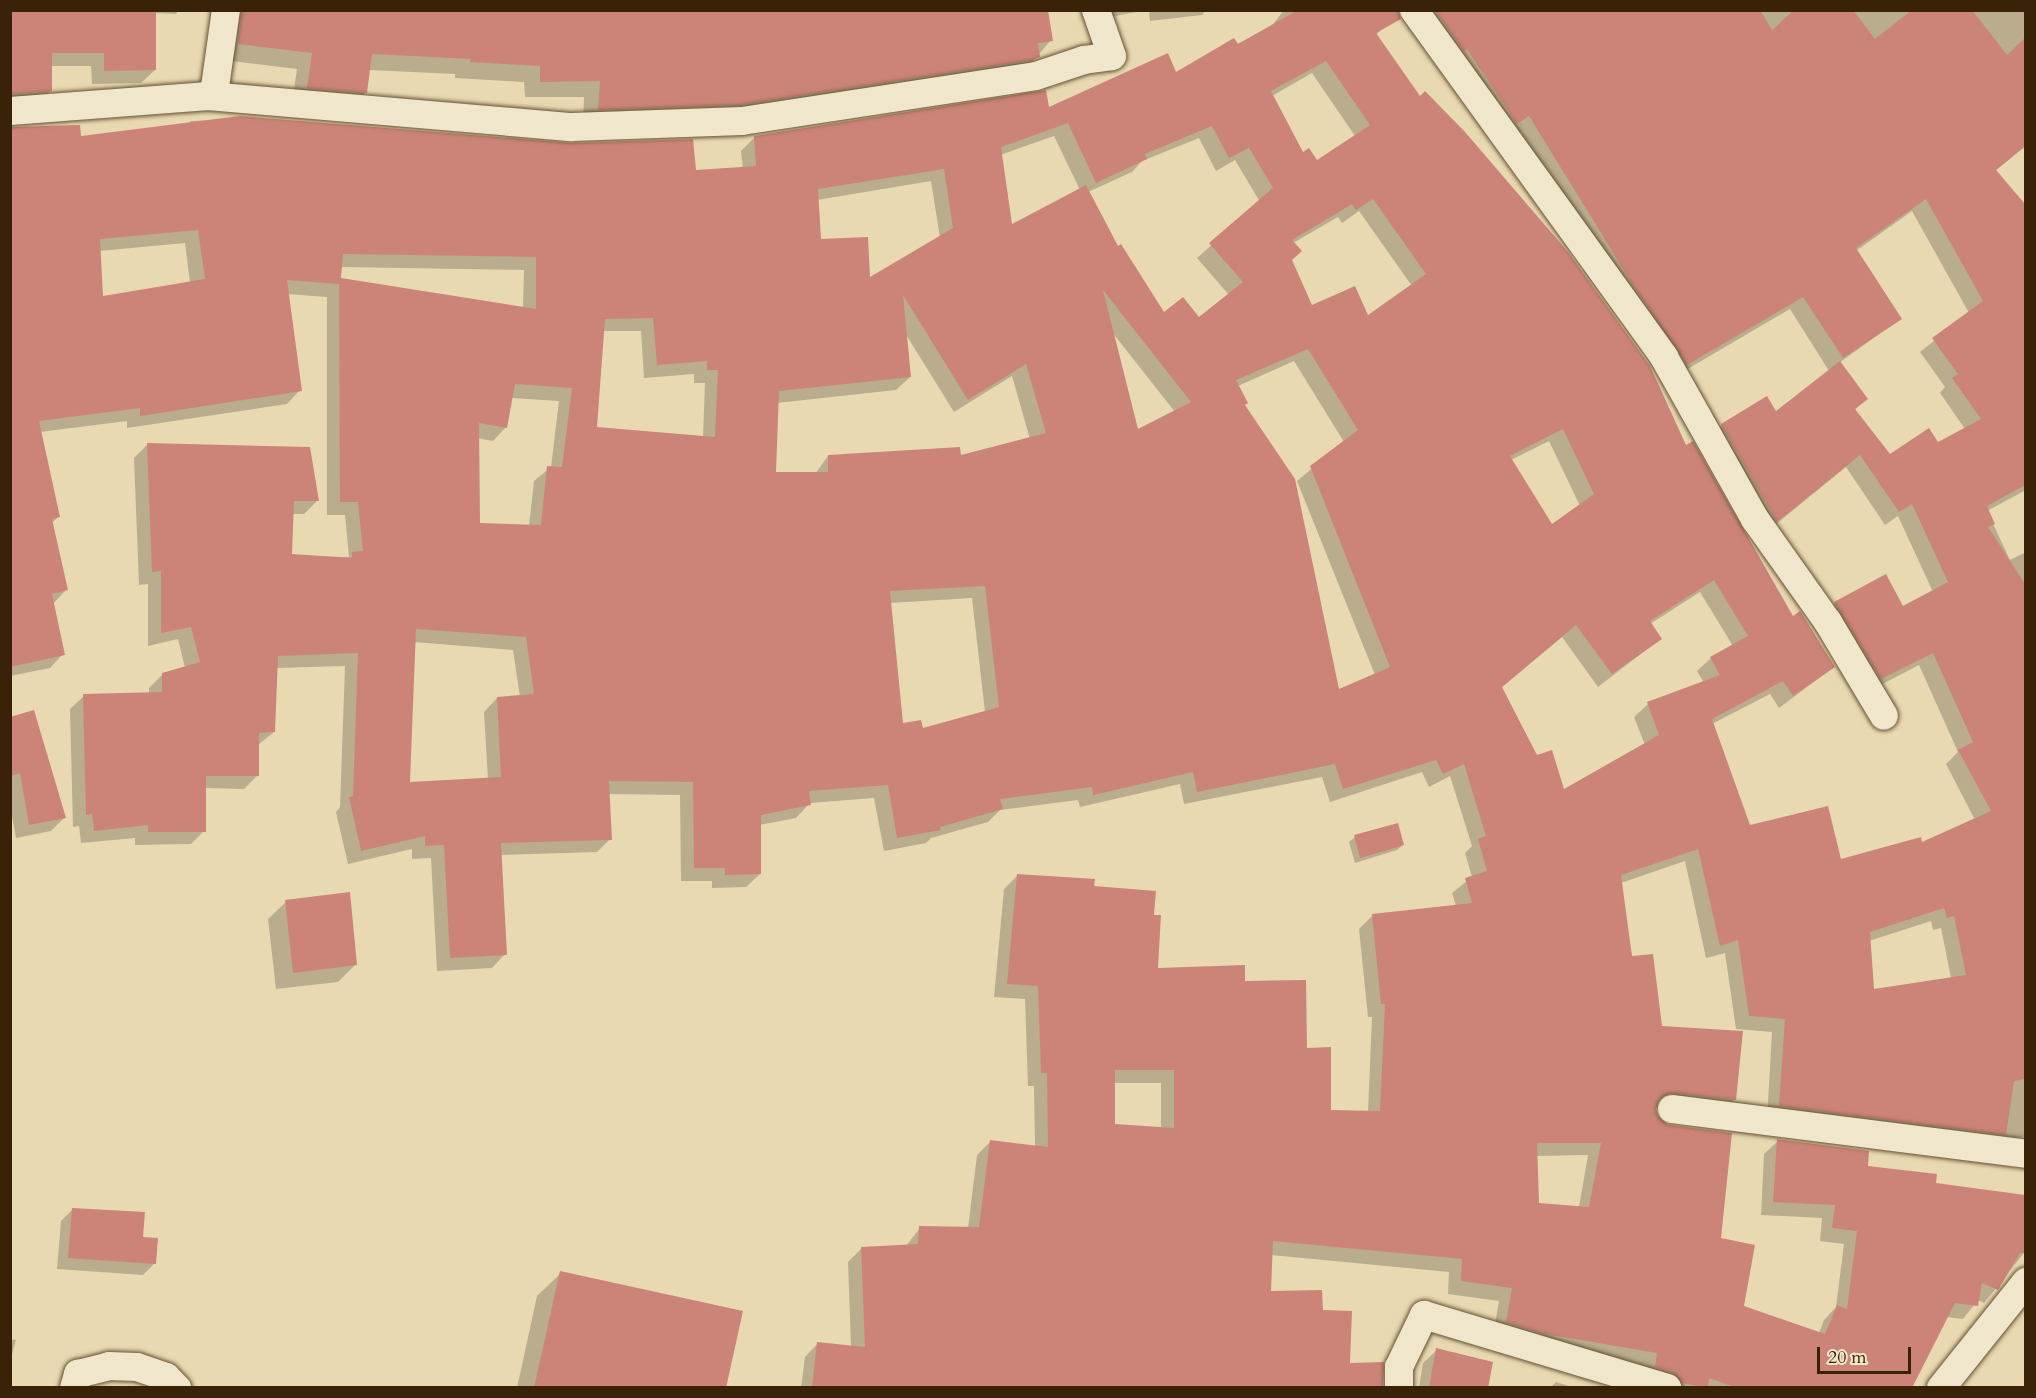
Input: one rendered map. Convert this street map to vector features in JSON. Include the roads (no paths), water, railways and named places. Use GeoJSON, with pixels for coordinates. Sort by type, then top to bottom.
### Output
{"type":"FeatureCollection","features":[{"type":"Feature","properties":{"kind":"street"},"geometry":{"type":"LineString","coordinates":[[208,96],[214,87],[226,10]]}},
{"type":"Feature","properties":{"kind":"street"},"geometry":{"type":"LineString","coordinates":[[10,111],[208,96],[572,127],[742,121],[1036,76],[1112,56],[1096,10]]}},
{"type":"Feature","properties":{"kind":"street"},"geometry":{"type":"LineString","coordinates":[[1414,10],[1664,357],[1755,519],[1828,622],[1884,716]]}},
{"type":"Feature","properties":{"kind":"street"},"geometry":{"type":"LineString","coordinates":[[1672,1109],[2025,1154]]}},
{"type":"Feature","properties":{"kind":"street"},"geometry":{"type":"LineString","coordinates":[[1941,1388],[2025,1282]]}},
{"type":"Feature","properties":{"kind":"street"},"geometry":{"type":"LineString","coordinates":[[1400,1388],[1399,1367],[1424,1315],[1667,1388]]}},
{"type":"Feature","properties":{"kind":"street"},"geometry":{"type":"LineString","coordinates":[[74,1388],[78,1374],[108,1366],[137,1367],[166,1377],[177,1388]]}}]}
